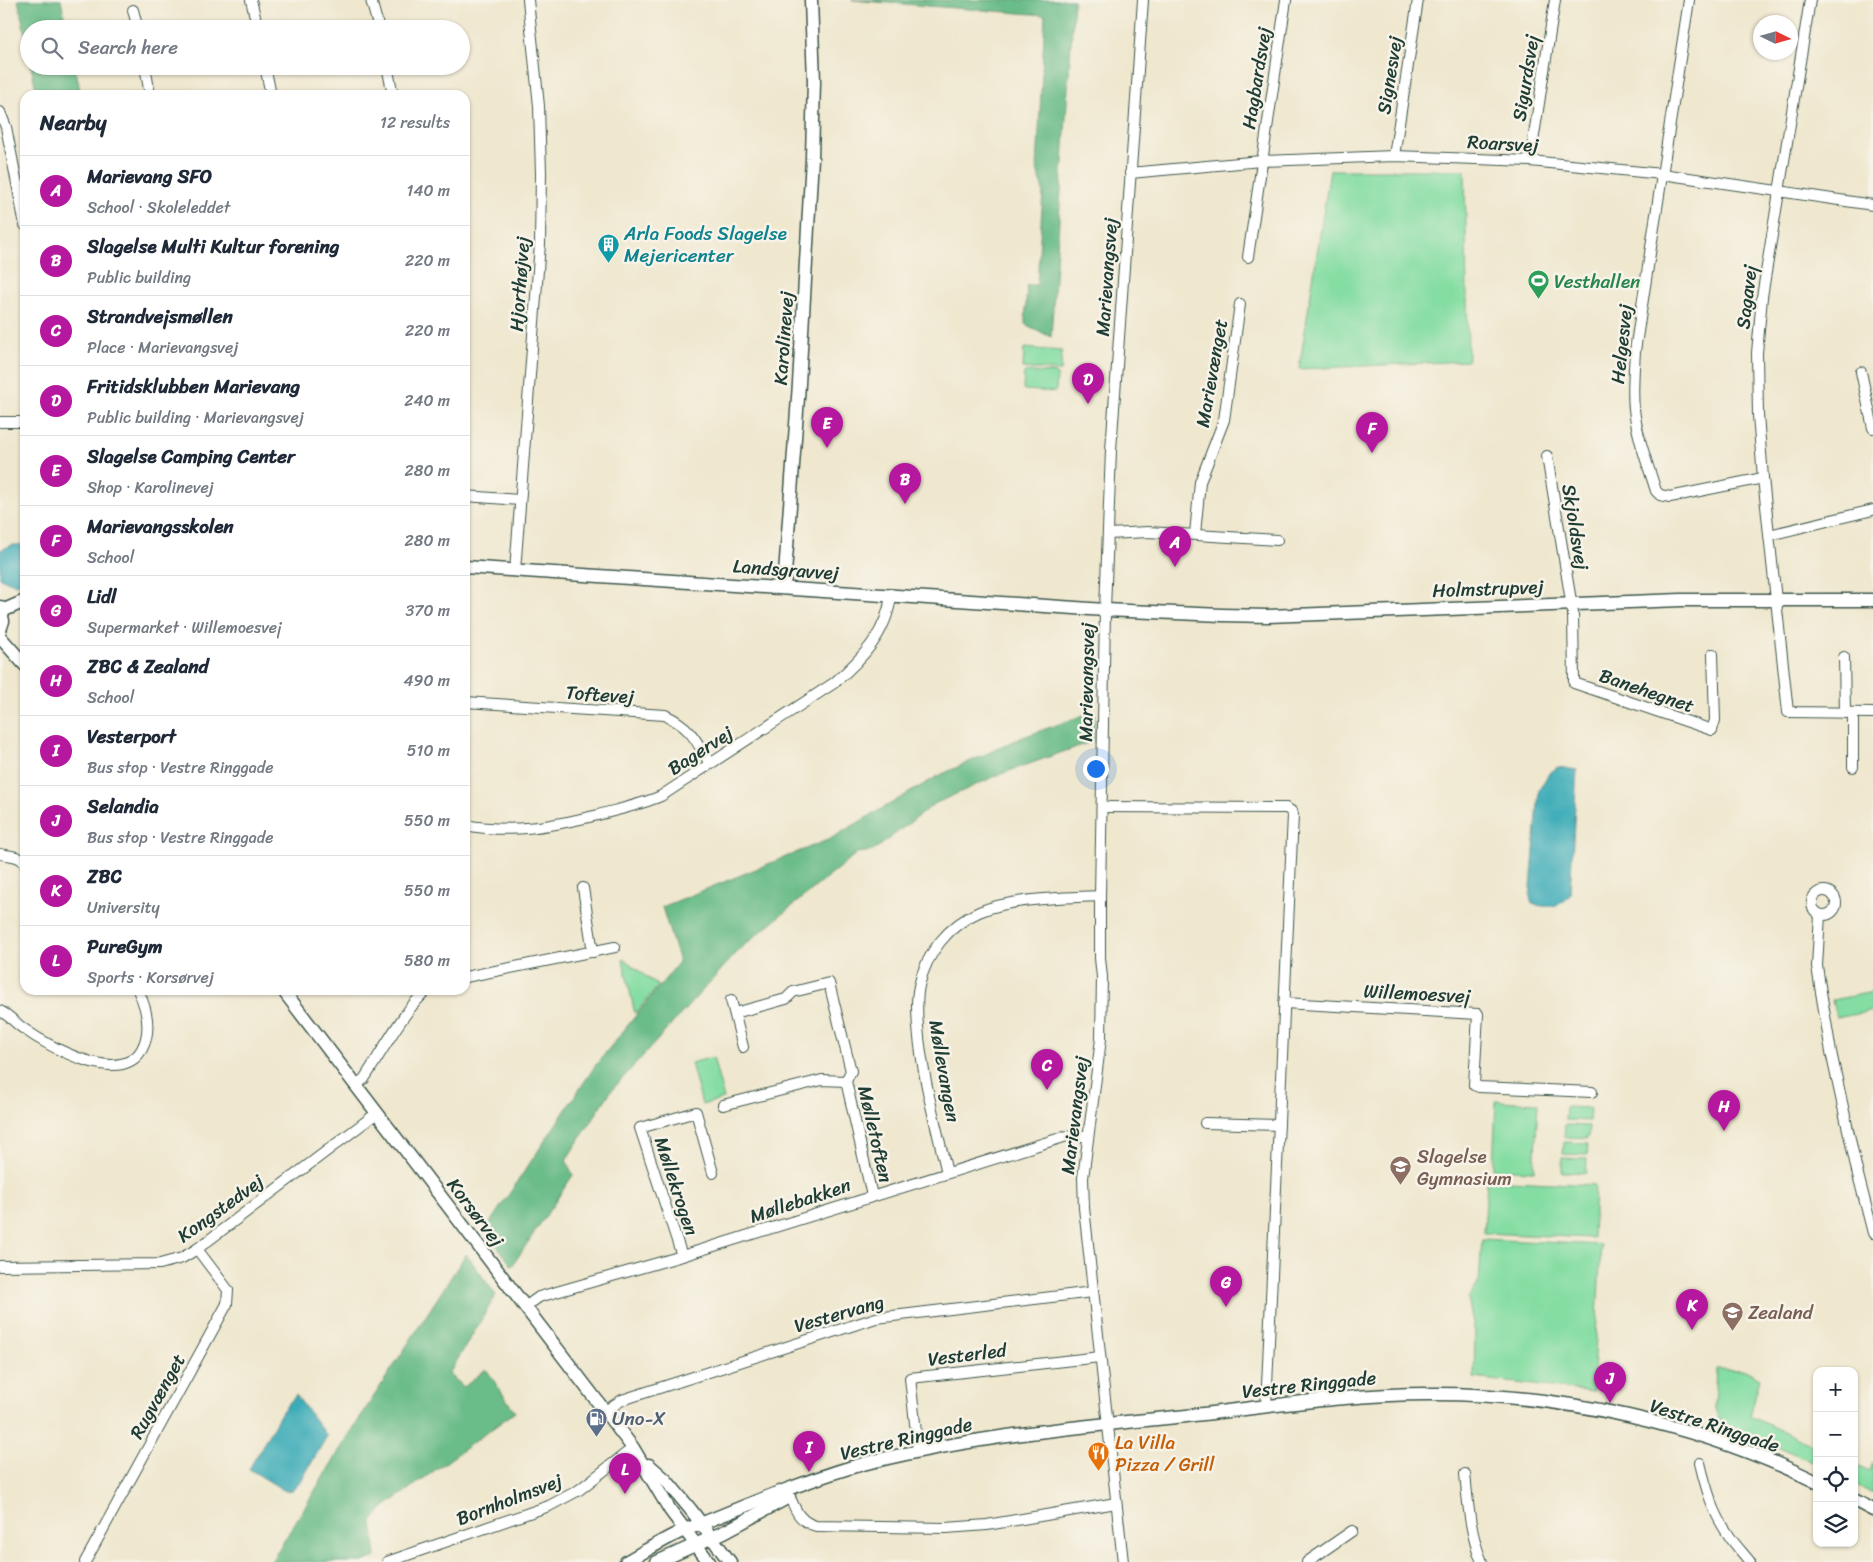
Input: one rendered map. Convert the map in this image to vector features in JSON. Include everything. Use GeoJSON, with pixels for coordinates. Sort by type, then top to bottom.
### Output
{"type":"FeatureCollection","features":[{"type":"Feature","properties":{"kind":"street"},"geometry":{"type":"LineString","coordinates":[[251,0],[256,20]]}},
{"type":"Feature","properties":{"kind":"street"},"geometry":{"type":"LineString","coordinates":[[371,0],[377,20]]}},
{"type":"Feature","properties":{"kind":"street","name":"Hjorthøjvej"},"geometry":{"type":"LineString","coordinates":[[515,571],[540,244],[539,106],[528,0]]}},
{"type":"Feature","properties":{"kind":"street","name":"Karolinevej"},"geometry":{"type":"LineString","coordinates":[[784,588],[799,384],[812,158],[814,81],[811,0]]}},
{"type":"Feature","properties":{"kind":"street","name":"Marievangsvej"},"geometry":{"type":"LineString","coordinates":[[1123,1562],[1084,1208],[1083,1178],[1101,1038],[1100,896],[1108,534],[1130,173],[1143,0]]}},
{"type":"Feature","properties":{"kind":"street","name":"Hagbardsvej"},"geometry":{"type":"LineString","coordinates":[[1248,257],[1286,0]]}},
{"type":"Feature","properties":{"kind":"street","name":"Signesvej"},"geometry":{"type":"LineString","coordinates":[[1394,156],[1418,0]]}},
{"type":"Feature","properties":{"kind":"street","name":"Sigurdsvej"},"geometry":{"type":"LineString","coordinates":[[1530,161],[1555,0]]}},
{"type":"Feature","properties":{"kind":"street","name":"Helgesvej"},"geometry":{"type":"LineString","coordinates":[[1689,0],[1635,351],[1633,379],[1634,410],[1656,491],[1660,495],[1670,497],[1763,478]]}},
{"type":"Feature","properties":{"kind":"street","name":"Sagavej"},"geometry":{"type":"LineString","coordinates":[[1810,0],[1762,296],[1757,352],[1758,415],[1788,712],[1849,713]]}},
{"type":"Feature","properties":{"kind":"street"},"geometry":{"type":"LineString","coordinates":[[133,10],[136,20]]}},
{"type":"Feature","properties":{"kind":"street"},"geometry":{"type":"LineString","coordinates":[[147,75],[149,90]]}},
{"type":"Feature","properties":{"kind":"street"},"geometry":{"type":"LineString","coordinates":[[267,75],[270,90]]}},
{"type":"Feature","properties":{"kind":"street"},"geometry":{"type":"LineString","coordinates":[[389,75],[393,90]]}},
{"type":"Feature","properties":{"kind":"street"},"geometry":{"type":"LineString","coordinates":[[0,112],[6,127],[20,199]]}},
{"type":"Feature","properties":{"kind":"street","name":"Roarsvej"},"geometry":{"type":"LineString","coordinates":[[1130,173],[1261,160],[1394,156],[1530,161],[1662,174],[1873,205]]}},
{"type":"Feature","properties":{"kind":"street","name":"Marievænget"},"geometry":{"type":"LineString","coordinates":[[1195,534],[1200,482],[1224,420],[1240,304]]}},
{"type":"Feature","properties":{"kind":"street"},"geometry":{"type":"LineString","coordinates":[[1861,372],[1873,428]]}},
{"type":"Feature","properties":{"kind":"street"},"geometry":{"type":"LineString","coordinates":[[0,422],[20,422]]}},
{"type":"Feature","properties":{"kind":"street","name":"Skjoldsvej"},"geometry":{"type":"LineString","coordinates":[[1547,456],[1571,604]]}},
{"type":"Feature","properties":{"kind":"street"},"geometry":{"type":"LineString","coordinates":[[470,496],[520,500]]}},
{"type":"Feature","properties":{"kind":"street"},"geometry":{"type":"LineString","coordinates":[[1769,535],[1873,510]]}},
{"type":"Feature","properties":{"kind":"street"},"geometry":{"type":"LineString","coordinates":[[1108,534],[1148,532],[1277,540]]}},
{"type":"Feature","properties":{"kind":"street","name":"Landsgravvej"},"geometry":{"type":"LineString","coordinates":[[470,568],[891,594],[1105,610]]}},
{"type":"Feature","properties":{"kind":"street","name":"Bagervej"},"geometry":{"type":"LineString","coordinates":[[470,825],[506,829],[535,828],[642,804],[661,796],[834,683],[850,670],[885,625],[890,608],[891,594]]}},
{"type":"Feature","properties":{"kind":"street","name":"Holmstrupvej"},"geometry":{"type":"LineString","coordinates":[[1105,610],[1268,616],[1681,600],[1873,600]]}},
{"type":"Feature","properties":{"kind":"street"},"geometry":{"type":"LineString","coordinates":[[0,630],[3,620],[1,609],[20,603]]}},
{"type":"Feature","properties":{"kind":"street","name":"Banehegnet"},"geometry":{"type":"LineString","coordinates":[[1571,604],[1573,613],[1574,683],[1712,730],[1715,720],[1713,654]]}},
{"type":"Feature","properties":{"kind":"street"},"geometry":{"type":"LineString","coordinates":[[0,637],[20,659]]}},
{"type":"Feature","properties":{"kind":"street"},"geometry":{"type":"LineString","coordinates":[[1844,657],[1853,767]]}},
{"type":"Feature","properties":{"kind":"street","name":"Toftevej"},"geometry":{"type":"LineString","coordinates":[[470,702],[665,715],[690,730],[710,764]]}},
{"type":"Feature","properties":{"kind":"street"},"geometry":{"type":"LineString","coordinates":[[1849,713],[1873,713]]}},
{"type":"Feature","properties":{"kind":"street"},"geometry":{"type":"LineString","coordinates":[[1102,807],[1286,808],[1292,811],[1294,819],[1266,1407]]}},
{"type":"Feature","properties":{"kind":"street"},"geometry":{"type":"LineString","coordinates":[[0,854],[20,858]]}},
{"type":"Feature","properties":{"kind":"street"},"geometry":{"type":"LineString","coordinates":[[583,888],[593,952]]}},
{"type":"Feature","properties":{"kind":"street","name":"Møllevangen"},"geometry":{"type":"LineString","coordinates":[[947,1173],[920,1052],[917,1001],[919,986],[930,957],[938,943],[949,932],[962,921],[979,912],[997,906],[1100,896]]}},
{"type":"Feature","properties":{"kind":"street"},"geometry":{"type":"LineString","coordinates":[[1820,915],[1817,966],[1831,1052],[1873,1233]]}},
{"type":"Feature","properties":{"kind":"street"},"geometry":{"type":"LineString","coordinates":[[470,977],[615,947]]}},
{"type":"Feature","properties":{"kind":"street","name":"Mølletoften"},"geometry":{"type":"LineString","coordinates":[[735,1012],[786,1000],[794,992],[829,984],[851,1071],[846,1081],[872,1196]]}},
{"type":"Feature","properties":{"kind":"street"},"geometry":{"type":"LineString","coordinates":[[0,1011],[25,1030],[72,1056],[105,1065],[119,1066],[134,1059],[141,1051],[147,1036],[147,1013],[140,995]]}},
{"type":"Feature","properties":{"kind":"street","name":"Korsørvej"},"geometry":{"type":"LineString","coordinates":[[287,995],[699,1534]]}},
{"type":"Feature","properties":{"kind":"street"},"geometry":{"type":"LineString","coordinates":[[356,1085],[364,1079],[410,1008],[421,995]]}},
{"type":"Feature","properties":{"kind":"street"},"geometry":{"type":"LineString","coordinates":[[731,1000],[743,1047]]}},
{"type":"Feature","properties":{"kind":"street","name":"Willemoesvej"},"geometry":{"type":"LineString","coordinates":[[1284,1003],[1478,1014],[1474,1085],[1479,1087],[1592,1092]]}},
{"type":"Feature","properties":{"kind":"street","name":"Mølletoften"},"geometry":{"type":"LineString","coordinates":[[724,1105],[822,1080],[846,1081]]}},
{"type":"Feature","properties":{"kind":"street","name":"Møllekrogen"},"geometry":{"type":"LineString","coordinates":[[682,1256],[640,1128],[696,1112],[713,1173]]}},
{"type":"Feature","properties":{"kind":"street","name":"Kongstedvej"},"geometry":{"type":"LineString","coordinates":[[0,1266],[160,1264],[182,1258],[197,1250],[377,1113]]}},
{"type":"Feature","properties":{"kind":"street"},"geometry":{"type":"LineString","coordinates":[[1205,1123],[1279,1125]]}},
{"type":"Feature","properties":{"kind":"street","name":"Møllebakken"},"geometry":{"type":"LineString","coordinates":[[525,1307],[539,1298],[682,1256],[1066,1136],[1088,1136]]}},
{"type":"Feature","properties":{"kind":"street","name":"Rugvænget"},"geometry":{"type":"LineString","coordinates":[[85,1562],[227,1304],[228,1290],[197,1250]]}},
{"type":"Feature","properties":{"kind":"street","name":"Vestervang"},"geometry":{"type":"LineString","coordinates":[[605,1411],[622,1400],[876,1318],[1093,1292]]}},
{"type":"Feature","properties":{"kind":"street","name":"Vesterled"},"geometry":{"type":"LineString","coordinates":[[918,1450],[910,1378],[1100,1356]]}},
{"type":"Feature","properties":{"kind":"street","name":"Vestre Ringgade"},"geometry":{"type":"LineString","coordinates":[[699,1534],[788,1493],[800,1485],[867,1462],[918,1450],[1107,1424],[1372,1396],[1469,1394],[1543,1400],[1595,1409],[1686,1431],[1754,1454],[1813,1480]]}},
{"type":"Feature","properties":{"kind":"street","name":"Bornholmsvej"},"geometry":{"type":"LineString","coordinates":[[386,1562],[549,1506],[579,1490],[636,1452]]}},
{"type":"Feature","properties":{"kind":"street"},"geometry":{"type":"LineString","coordinates":[[1700,1463],[1706,1488],[1716,1514],[1727,1534],[1747,1561]]}},
{"type":"Feature","properties":{"kind":"street"},"geometry":{"type":"LineString","coordinates":[[1465,1474],[1473,1535],[1482,1562]]}},
{"type":"Feature","properties":{"kind":"street"},"geometry":{"type":"LineString","coordinates":[[788,1493],[800,1518],[806,1524],[816,1526],[946,1528],[987,1525],[1116,1503]]}},
{"type":"Feature","properties":{"kind":"street","name":"Vestre Ringgade"},"geometry":{"type":"LineString","coordinates":[[699,1534],[740,1514],[764,1498],[788,1493]]}},
{"type":"Feature","properties":{"kind":"street"},"geometry":{"type":"LineString","coordinates":[[1858,1502],[1873,1510]]}},
{"type":"Feature","properties":{"kind":"street"},"geometry":{"type":"LineString","coordinates":[[1307,1562],[1352,1531]]}},
{"type":"Feature","properties":{"kind":"street"},"geometry":{"type":"LineString","coordinates":[[626,1562],[699,1534]]}},
{"type":"Feature","properties":{"kind":"street"},"geometry":{"type":"LineString","coordinates":[[640,1562],[699,1534]]}},
{"type":"Feature","properties":{"kind":"street"},"geometry":{"type":"LineString","coordinates":[[657,1562],[699,1534]]}},
{"type":"Feature","properties":{"kind":"street"},"geometry":{"type":"LineString","coordinates":[[699,1534],[709,1562]]}},
{"type":"Feature","properties":{"kind":"street"},"geometry":{"type":"LineString","coordinates":[[699,1534],[721,1562]]}},
{"type":"Feature","properties":{"kind":"street"},"geometry":{"type":"LineString","coordinates":[[699,1534],[730,1562]]}},
{"type":"Feature","properties":{"kind":"green space"},"geometry":{"type":"Polygon","coordinates":[[[18,0],[61,0],[65,20],[22,20],[18,0]]]}},
{"type":"Feature","properties":{"kind":"green space"},"geometry":{"type":"Polygon","coordinates":[[[852,0],[1074,0],[1051,337],[1025,324],[1027,285],[1037,285],[1043,191],[1037,169],[1045,15],[852,0]]]}},
{"type":"Feature","properties":{"kind":"green space"},"geometry":{"type":"Polygon","coordinates":[[[33,75],[77,75],[80,90],[36,90],[33,75]]]}},
{"type":"Feature","properties":{"kind":"green space"},"geometry":{"type":"Polygon","coordinates":[[[1330,170],[1465,170],[1468,361],[1299,369],[1330,170]]]}},
{"type":"Feature","properties":{"kind":"green space"},"geometry":{"type":"Polygon","coordinates":[[[1024,348],[1062,351],[1061,371],[1023,368],[1024,348]]]}},
{"type":"Feature","properties":{"kind":"green space"},"geometry":{"type":"Polygon","coordinates":[[[1026,372],[1055,373],[1057,375],[1055,392],[1023,389],[1024,374],[1026,372]]]}},
{"type":"Feature","properties":{"kind":"green space"},"geometry":{"type":"Polygon","coordinates":[[[1095,711],[1094,741],[998,775],[934,804],[873,851],[857,853],[742,947],[611,1091],[566,1160],[573,1175],[512,1266],[485,1230],[595,1066],[679,962],[662,907],[830,839],[938,776],[1023,737],[1095,711]]]}},
{"type":"Feature","properties":{"kind":"green space"},"geometry":{"type":"Polygon","coordinates":[[[623,960],[658,986],[635,1014],[623,960]]]}},
{"type":"Feature","properties":{"kind":"green space"},"geometry":{"type":"Polygon","coordinates":[[[1873,992],[1873,1011],[1836,1018],[1832,1000],[1873,992]]]}},
{"type":"Feature","properties":{"kind":"green space"},"geometry":{"type":"Polygon","coordinates":[[[713,1057],[724,1099],[702,1105],[691,1063],[713,1057]]]}},
{"type":"Feature","properties":{"kind":"green space"},"geometry":{"type":"Polygon","coordinates":[[[1496,1101],[1538,1103],[1534,1171],[1493,1169],[1496,1101]]]}},
{"type":"Feature","properties":{"kind":"green space"},"geometry":{"type":"Polygon","coordinates":[[[1566,1107],[1590,1108],[1589,1121],[1565,1120],[1566,1107]]]}},
{"type":"Feature","properties":{"kind":"green space"},"geometry":{"type":"Polygon","coordinates":[[[1565,1125],[1589,1126],[1588,1138],[1564,1137],[1565,1125]]]}},
{"type":"Feature","properties":{"kind":"green space"},"geometry":{"type":"Polygon","coordinates":[[[1564,1142],[1588,1143],[1587,1155],[1563,1154],[1564,1142]]]}},
{"type":"Feature","properties":{"kind":"green space"},"geometry":{"type":"Polygon","coordinates":[[[1562,1158],[1587,1159],[1586,1173],[1562,1172],[1562,1158]]]}},
{"type":"Feature","properties":{"kind":"green space"},"geometry":{"type":"Polygon","coordinates":[[[1487,1180],[1595,1185],[1593,1238],[1484,1233],[1487,1180]]]}},
{"type":"Feature","properties":{"kind":"green space"},"geometry":{"type":"Polygon","coordinates":[[[1482,1239],[1601,1245],[1593,1392],[1474,1378],[1475,1334],[1468,1298],[1479,1283],[1482,1239]]]}},
{"type":"Feature","properties":{"kind":"green space"},"geometry":{"type":"Polygon","coordinates":[[[466,1254],[496,1295],[449,1374],[464,1387],[486,1369],[515,1412],[383,1508],[372,1522],[376,1557],[362,1562],[271,1562],[349,1435],[466,1254]]]}},
{"type":"Feature","properties":{"kind":"green space"},"geometry":{"type":"Polygon","coordinates":[[[1716,1369],[1745,1370],[1760,1378],[1750,1416],[1813,1445],[1813,1462],[1721,1425],[1714,1406],[1716,1369]]]}},
{"type":"Feature","properties":{"kind":"green space"},"geometry":{"type":"Polygon","coordinates":[[[1873,1462],[1873,1493],[1858,1485],[1858,1466],[1870,1471],[1873,1462]]]}},
{"type":"Feature","properties":{"kind":"water"},"geometry":{"type":"Polygon","coordinates":[[[12,545],[20,545],[20,583],[14,584],[0,578],[0,550],[12,545]]]}},
{"type":"Feature","properties":{"kind":"water"},"geometry":{"type":"Polygon","coordinates":[[[1558,767],[1577,770],[1570,895],[1558,905],[1543,906],[1532,904],[1530,898],[1539,790],[1549,773],[1558,767]]]}},
{"type":"Feature","properties":{"kind":"water"},"geometry":{"type":"Polygon","coordinates":[[[296,1395],[327,1436],[300,1483],[293,1490],[285,1491],[249,1469],[282,1411],[296,1395]]]}},
{"type":"Feature","properties":{"kind":"place","name":"Arla Foods Slagelse Mejericenter"},"geometry":{"type":"Point","coordinates":[608,263]}},
{"type":"Feature","properties":{"kind":"place","name":"Vesthallen"},"geometry":{"type":"Point","coordinates":[1538,300]}},
{"type":"Feature","properties":{"kind":"place","name":"Fritidsklubben Marievang"},"geometry":{"type":"Point","coordinates":[1088,404]}},
{"type":"Feature","properties":{"kind":"place","name":"Slagelse Camping Center"},"geometry":{"type":"Point","coordinates":[827,448]}},
{"type":"Feature","properties":{"kind":"place","name":"Marievangsskolen"},"geometry":{"type":"Point","coordinates":[1372,453]}},
{"type":"Feature","properties":{"kind":"place","name":"Slagelse Multi Kultur forening"},"geometry":{"type":"Point","coordinates":[905,504]}},
{"type":"Feature","properties":{"kind":"place","name":"Marievang SFO"},"geometry":{"type":"Point","coordinates":[1175,567]}},
{"type":"Feature","properties":{"kind":"place","name":"Strandvejsmøllen"},"geometry":{"type":"Point","coordinates":[1047,1090]}},
{"type":"Feature","properties":{"kind":"place","name":"ZBC & Zealand"},"geometry":{"type":"Point","coordinates":[1724,1131]}},
{"type":"Feature","properties":{"kind":"place","name":"Slagelse Gymnasium"},"geometry":{"type":"Point","coordinates":[1401,1186]}},
{"type":"Feature","properties":{"kind":"place","name":"Lidl"},"geometry":{"type":"Point","coordinates":[1226,1307]}},
{"type":"Feature","properties":{"kind":"place","name":"ZBC"},"geometry":{"type":"Point","coordinates":[1692,1330]}},
{"type":"Feature","properties":{"kind":"place","name":"Zealand"},"geometry":{"type":"Point","coordinates":[1732,1331]}},
{"type":"Feature","properties":{"kind":"place","name":"Selandia"},"geometry":{"type":"Point","coordinates":[1610,1403]}},
{"type":"Feature","properties":{"kind":"place","name":"Uno-X"},"geometry":{"type":"Point","coordinates":[596,1437]}},
{"type":"Feature","properties":{"kind":"place","name":"Vesterport"},"geometry":{"type":"Point","coordinates":[809,1472]}},
{"type":"Feature","properties":{"kind":"place","name":"La Villa Pizza / Grill"},"geometry":{"type":"Point","coordinates":[1099,1472]}},
{"type":"Feature","properties":{"kind":"place","name":"PureGym"},"geometry":{"type":"Point","coordinates":[625,1494]}}]}
